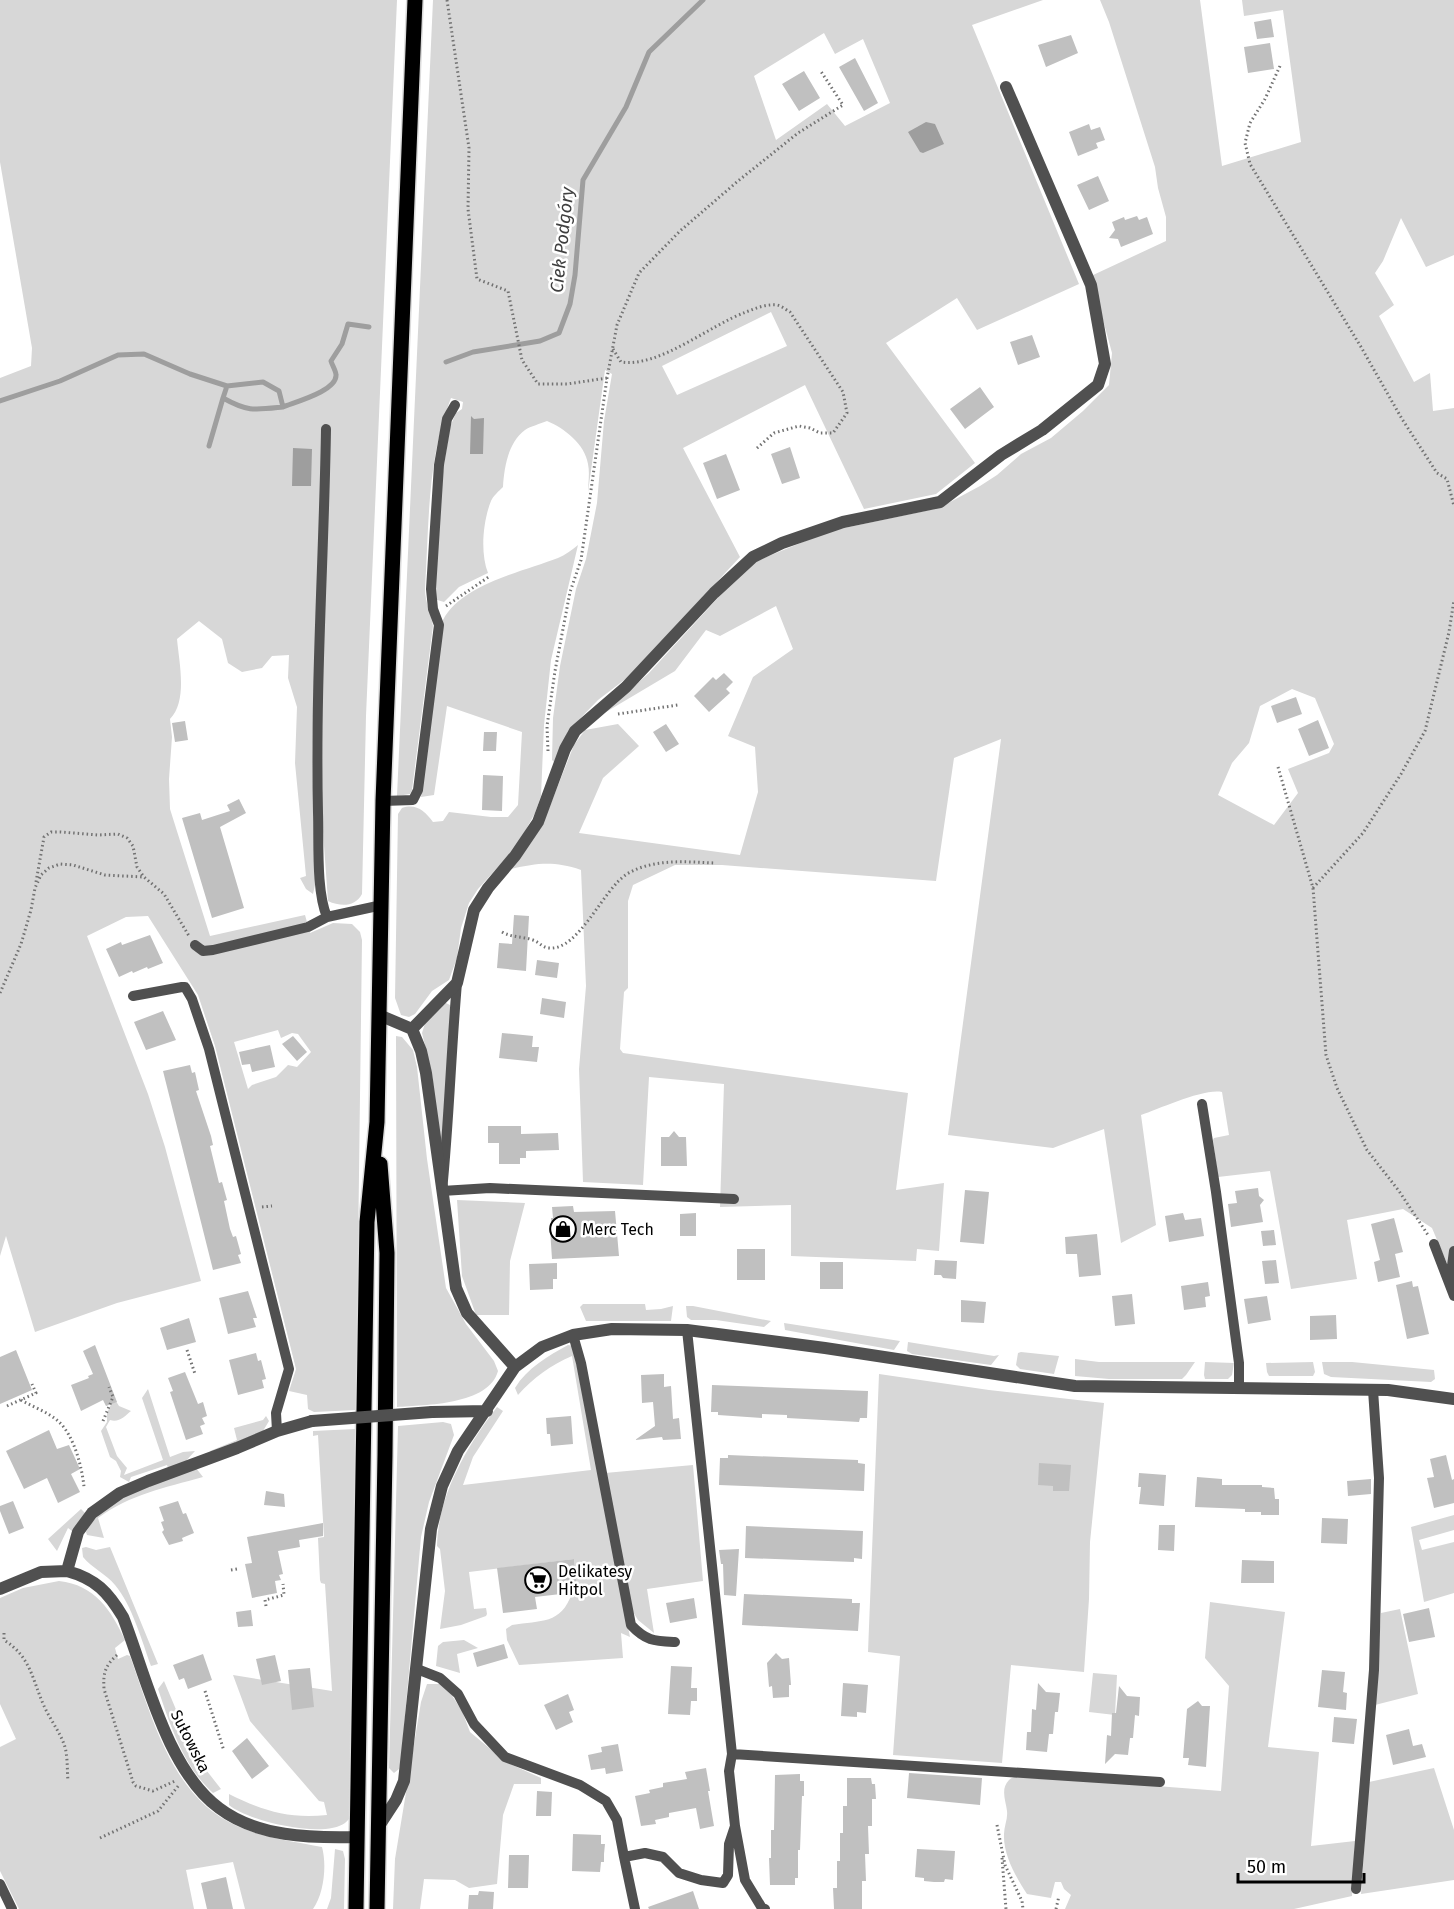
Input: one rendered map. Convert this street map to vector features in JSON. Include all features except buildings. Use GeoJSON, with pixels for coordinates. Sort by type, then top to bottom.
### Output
{"type":"FeatureCollection","features":[{"type":"Feature","properties":{"kind":"main road"},"geometry":{"type":"LineString","coordinates":[[356,1909],[367,1222],[377,1122],[383,801],[415,0]]}},
{"type":"Feature","properties":{"kind":"main road"},"geometry":{"type":"LineString","coordinates":[[377,1122],[387,1253],[377,1909]]}},
{"type":"Feature","properties":{"kind":"street"},"geometry":{"type":"LineString","coordinates":[[412,1029],[456,983],[474,910],[538,822],[565,749],[575,731],[626,687],[714,592],[753,556],[811,531],[864,517],[940,502],[1000,455],[1042,429],[1098,385],[1105,364],[1091,285],[1006,87]]}},
{"type":"Feature","properties":{"kind":"street"},"geometry":{"type":"LineString","coordinates":[[379,1015],[412,1029],[421,1051],[456,1288],[467,1313],[515,1367]]}},
{"type":"Feature","properties":{"kind":"street"},"geometry":{"type":"LineString","coordinates":[[379,1826],[396,1800],[404,1781],[431,1529],[442,1486],[458,1451],[515,1367],[542,1347],[573,1335],[612,1329],[687,1330],[825,1348],[1076,1386],[1373,1390],[1454,1399]]}},
{"type":"Feature","properties":{"kind":"street"},"geometry":{"type":"LineString","coordinates":[[0,1589],[42,1572],[67,1571],[78,1532],[92,1513],[120,1493],[277,1431],[312,1421],[432,1412],[487,1411]]}},
{"type":"Feature","properties":{"kind":"street","name":"Sułowska"},"geometry":{"type":"LineString","coordinates":[[67,1571],[93,1580],[114,1601],[123,1617],[171,1743],[189,1776],[208,1799],[220,1809],[244,1822],[285,1833],[328,1838],[356,1837]]}},
{"type":"Feature","properties":{"kind":"lane"},"geometry":{"type":"LineString","coordinates":[[383,801],[413,800],[418,790],[439,625],[433,609],[431,589],[439,465],[447,419],[455,405]]}},
{"type":"Feature","properties":{"kind":"lane"},"geometry":{"type":"LineString","coordinates":[[326,429],[317,745],[319,860],[322,906],[327,917]]}},
{"type":"Feature","properties":{"kind":"lane"},"geometry":{"type":"LineString","coordinates":[[195,945],[203,951],[213,951],[308,927],[327,917],[382,905]]}},
{"type":"Feature","properties":{"kind":"lane"},"geometry":{"type":"LineString","coordinates":[[456,983],[447,1144],[442,1191],[490,1188],[734,1199]]}},
{"type":"Feature","properties":{"kind":"lane"},"geometry":{"type":"LineString","coordinates":[[133,996],[185,987],[192,999],[209,1049],[289,1369],[276,1413],[277,1431]]}},
{"type":"Feature","properties":{"kind":"lane"},"geometry":{"type":"LineString","coordinates":[[1202,1104],[1239,1363],[1239,1389]]}},
{"type":"Feature","properties":{"kind":"lane"},"geometry":{"type":"LineString","coordinates":[[1434,1244],[1454,1296]]}},
{"type":"Feature","properties":{"kind":"lane"},"geometry":{"type":"LineString","coordinates":[[1450,1284],[1454,1251]]}},
{"type":"Feature","properties":{"kind":"lane"},"geometry":{"type":"LineString","coordinates":[[687,1330],[732,1754],[729,1771],[735,1826],[745,1880],[762,1908],[765,1909]]}},
{"type":"Feature","properties":{"kind":"lane"},"geometry":{"type":"LineString","coordinates":[[573,1335],[631,1625],[642,1636],[658,1641],[675,1642]]}},
{"type":"Feature","properties":{"kind":"lane"},"geometry":{"type":"LineString","coordinates":[[1356,1889],[1374,1670],[1379,1478],[1373,1390]]}},
{"type":"Feature","properties":{"kind":"lane"},"geometry":{"type":"LineString","coordinates":[[417,1669],[440,1678],[458,1694],[474,1724],[505,1757],[580,1785],[606,1801],[617,1820],[635,1909]]}},
{"type":"Feature","properties":{"kind":"lane"},"geometry":{"type":"LineString","coordinates":[[732,1754],[1160,1782]]}},
{"type":"Feature","properties":{"kind":"lane"},"geometry":{"type":"LineString","coordinates":[[624,1857],[645,1852],[663,1857],[678,1873],[701,1880],[723,1883],[728,1875],[729,1844],[735,1826]]}},
{"type":"Feature","properties":{"kind":"lane"},"geometry":{"type":"LineString","coordinates":[[0,1884],[12,1909]]}},
{"type":"Feature","properties":{"kind":"path"},"geometry":{"type":"LineString","coordinates":[[447,0],[469,148],[468,209],[477,279],[508,291],[522,360],[538,384],[567,384],[607,378]]}},
{"type":"Feature","properties":{"kind":"path"},"geometry":{"type":"LineString","coordinates":[[1280,66],[1265,99],[1250,123],[1245,143],[1250,164],[1408,428],[1437,473],[1447,479],[1454,507]]}},
{"type":"Feature","properties":{"kind":"path"},"geometry":{"type":"LineString","coordinates":[[549,757],[548,726],[555,671],[570,592],[581,560],[607,378],[617,325],[639,273],[680,231],[798,134],[843,105],[820,70]]}},
{"type":"Feature","properties":{"kind":"path"},"geometry":{"type":"LineString","coordinates":[[613,348],[621,362],[629,363],[650,359],[682,345],[731,317],[761,306],[779,305],[790,312],[843,392],[847,413],[833,433],[820,433],[799,426],[774,433],[755,450]]}},
{"type":"Feature","properties":{"kind":"path"},"geometry":{"type":"LineString","coordinates":[[437,620],[446,605],[490,576]]}},
{"type":"Feature","properties":{"kind":"path"},"geometry":{"type":"LineString","coordinates":[[1313,888],[1362,833],[1401,774],[1425,731],[1454,603]]}},
{"type":"Feature","properties":{"kind":"path"},"geometry":{"type":"LineString","coordinates":[[589,718],[678,705]]}},
{"type":"Feature","properties":{"kind":"path"},"geometry":{"type":"LineString","coordinates":[[1278,767],[1313,888],[1326,1055],[1337,1088],[1367,1150],[1399,1191],[1434,1244]]}},
{"type":"Feature","properties":{"kind":"path"},"geometry":{"type":"LineString","coordinates":[[0,993],[21,944],[31,910],[44,837],[51,832],[118,834],[127,838],[132,846],[137,867],[144,877],[164,894],[195,945]]}},
{"type":"Feature","properties":{"kind":"path"},"geometry":{"type":"LineString","coordinates":[[502,932],[511,937],[533,940],[547,948],[556,948],[571,940],[591,919],[607,894],[625,875],[650,864],[716,863]]}},
{"type":"Feature","properties":{"kind":"path"},"geometry":{"type":"LineString","coordinates":[[35,888],[41,875],[49,868],[60,864],[73,865],[105,874],[144,877]]}},
{"type":"Feature","properties":{"kind":"path"},"geometry":{"type":"LineString","coordinates":[[262,1207],[272,1206]]}},
{"type":"Feature","properties":{"kind":"path"},"geometry":{"type":"LineString","coordinates":[[187,1350],[195,1374]]}},
{"type":"Feature","properties":{"kind":"path"},"geometry":{"type":"LineString","coordinates":[[7,1406],[36,1393],[32,1384]]}},
{"type":"Feature","properties":{"kind":"path"},"geometry":{"type":"LineString","coordinates":[[103,1421],[113,1396],[109,1387]]}},
{"type":"Feature","properties":{"kind":"path"},"geometry":{"type":"LineString","coordinates":[[21,1400],[53,1417],[65,1429],[82,1466],[84,1487]]}},
{"type":"Feature","properties":{"kind":"path"},"geometry":{"type":"LineString","coordinates":[[231,1570],[237,1569]]}},
{"type":"Feature","properties":{"kind":"path"},"geometry":{"type":"LineString","coordinates":[[266,1606],[265,1600],[284,1595],[283,1584]]}},
{"type":"Feature","properties":{"kind":"path"},"geometry":{"type":"LineString","coordinates":[[4,1634],[4,1640],[13,1645],[25,1659],[44,1708],[65,1744],[68,1781]]}},
{"type":"Feature","properties":{"kind":"path"},"geometry":{"type":"LineString","coordinates":[[117,1655],[104,1669],[104,1689],[133,1782],[136,1786],[153,1791],[189,1776]]}},
{"type":"Feature","properties":{"kind":"path"},"geometry":{"type":"LineString","coordinates":[[206,1690],[224,1751]]}},
{"type":"Feature","properties":{"kind":"path"},"geometry":{"type":"LineString","coordinates":[[100,1838],[158,1811],[171,1793],[189,1776]]}},
{"type":"Feature","properties":{"kind":"path"},"geometry":{"type":"LineString","coordinates":[[997,1825],[1005,1865],[1022,1901],[1023,1909]]}},
{"type":"Feature","properties":{"kind":"path"},"geometry":{"type":"LineString","coordinates":[[1002,1850],[1006,1909]]}},
{"type":"Feature","properties":{"kind":"path"},"geometry":{"type":"LineString","coordinates":[[1056,1909],[1059,1896]]}},
{"type":"Feature","properties":{"kind":"shaded area"},"geometry":{"type":"Polygon","coordinates":[[[0,0],[397,0],[366,716],[362,894],[359,898],[347,905],[328,901],[321,804],[316,615],[312,748],[315,885],[313,894],[306,889],[300,878],[306,876],[295,763],[297,707],[288,678],[289,655],[272,656],[262,668],[242,672],[228,663],[222,639],[199,621],[177,639],[181,692],[176,711],[170,719],[172,737],[169,779],[170,809],[210,936],[305,915],[310,933],[333,923],[352,924],[360,932],[362,940],[356,1410],[314,1412],[308,1409],[307,1395],[289,1391],[296,1369],[215,1046],[198,995],[148,916],[126,917],[87,936],[148,1094],[165,1147],[201,1281],[117,1303],[35,1332],[6,1236],[0,1256],[0,378],[31,366],[32,348],[0,162],[0,0]],[[278,1030],[234,1042],[248,1089],[252,1085],[276,1077],[288,1065],[297,1067],[311,1052],[298,1034],[292,1033],[281,1038],[278,1030]]]}},
{"type":"Feature","properties":{"kind":"shaded area"},"geometry":{"type":"Polygon","coordinates":[[[433,0],[1043,0],[972,25],[1079,284],[977,330],[957,298],[886,343],[975,463],[936,494],[864,509],[805,385],[683,448],[740,557],[628,677],[598,700],[568,731],[554,762],[552,760],[553,718],[560,666],[597,503],[604,421],[612,374],[605,370],[588,492],[588,464],[583,450],[573,438],[547,421],[525,430],[519,435],[511,449],[506,464],[503,487],[493,497],[488,509],[483,547],[488,573],[459,587],[444,602],[434,599],[440,491],[450,427],[456,413],[462,409],[463,402],[451,398],[437,444],[430,492],[425,589],[433,626],[412,790],[410,794],[397,796],[433,0]],[[824,33],[754,76],[776,140],[827,104],[845,126],[890,103],[863,39],[835,54],[824,33]],[[771,312],[662,366],[677,395],[787,346],[771,312]]]}},
{"type":"Feature","properties":{"kind":"shaded area"},"geometry":{"type":"Polygon","coordinates":[[[1100,0],[1200,0],[1222,166],[1301,142],[1283,10],[1244,16],[1242,0],[1454,0],[1454,255],[1426,267],[1401,218],[1383,261],[1375,273],[1394,305],[1379,316],[1414,382],[1430,373],[1433,411],[1454,408],[1454,1280],[1432,1228],[1403,1209],[1347,1220],[1357,1279],[1291,1289],[1270,1171],[1218,1177],[1213,1140],[1229,1135],[1222,1092],[1193,1096],[1141,1115],[1156,1225],[1121,1243],[1104,1129],[1053,1148],[948,1135],[1001,739],[954,758],[936,881],[722,865],[675,865],[633,885],[628,901],[628,988],[624,992],[620,1049],[623,1053],[908,1093],[896,1190],[944,1183],[939,1251],[917,1249],[916,1261],[791,1256],[791,1205],[720,1207],[724,1084],[649,1077],[643,1185],[583,1182],[579,1069],[586,986],[581,870],[546,864],[511,869],[542,826],[574,745],[585,730],[618,724],[639,746],[603,778],[579,833],[740,855],[758,792],[755,747],[728,736],[753,677],[793,649],[776,606],[720,636],[706,630],[675,671],[606,712],[649,673],[749,564],[830,531],[939,508],[980,486],[1021,454],[1051,438],[1109,385],[1112,353],[1091,276],[1166,241],[1166,217],[1155,167],[1100,0]],[[1292,689],[1260,706],[1249,743],[1232,763],[1218,795],[1274,825],[1298,793],[1288,769],[1329,753],[1334,744],[1315,698],[1292,689]]]}},
{"type":"Feature","properties":{"kind":"shaded area"},"geometry":{"type":"Polygon","coordinates":[[[926,122],[935,124],[944,144],[923,153],[920,152],[908,132],[926,122]]]}},
{"type":"Feature","properties":{"kind":"shaded area"},"geometry":{"type":"Polygon","coordinates":[[[471,416],[474,419],[484,418],[483,454],[470,454],[471,416]]]}},
{"type":"Feature","properties":{"kind":"shaded area"},"geometry":{"type":"Polygon","coordinates":[[[293,448],[312,449],[311,486],[292,486],[293,448]]]}},
{"type":"Feature","properties":{"kind":"shaded area"},"geometry":{"type":"Polygon","coordinates":[[[578,545],[551,660],[544,725],[541,796],[535,813],[517,846],[478,889],[469,903],[461,928],[457,958],[449,980],[432,991],[415,1014],[409,1017],[401,1015],[395,998],[398,814],[402,808],[416,807],[433,822],[443,821],[449,812],[508,817],[518,805],[522,732],[447,706],[434,795],[421,797],[443,620],[464,597],[478,588],[558,558],[578,545]]]}},
{"type":"Feature","properties":{"kind":"shaded area"},"geometry":{"type":"Polygon","coordinates":[[[444,1002],[450,1005],[450,1035],[442,1170],[432,1074],[422,1033],[426,1020],[444,1002]]]}},
{"type":"Feature","properties":{"kind":"shaded area"},"geometry":{"type":"Polygon","coordinates":[[[396,1036],[402,1037],[413,1050],[417,1067],[427,1159],[446,1288],[466,1324],[494,1361],[498,1371],[492,1382],[482,1391],[469,1397],[439,1404],[397,1407],[396,1036]]]}},
{"type":"Feature","properties":{"kind":"shaded area"},"geometry":{"type":"Polygon","coordinates":[[[457,1200],[525,1203],[510,1261],[509,1315],[476,1315],[462,1276],[457,1200]]]}},
{"type":"Feature","properties":{"kind":"shaded area"},"geometry":{"type":"Polygon","coordinates":[[[583,1304],[645,1304],[646,1310],[673,1306],[671,1321],[586,1321],[580,1307],[583,1304]]]}},
{"type":"Feature","properties":{"kind":"shaded area"},"geometry":{"type":"Polygon","coordinates":[[[686,1306],[771,1321],[764,1327],[716,1320],[691,1320],[687,1317],[686,1306]]]}},
{"type":"Feature","properties":{"kind":"shaded area"},"geometry":{"type":"Polygon","coordinates":[[[784,1323],[900,1341],[894,1350],[785,1330],[784,1323]]]}},
{"type":"Feature","properties":{"kind":"shaded area"},"geometry":{"type":"Polygon","coordinates":[[[908,1342],[999,1355],[991,1365],[912,1354],[907,1351],[908,1342]]]}},
{"type":"Feature","properties":{"kind":"shaded area"},"geometry":{"type":"Polygon","coordinates":[[[568,1345],[573,1346],[630,1637],[621,1633],[623,1658],[519,1665],[507,1640],[506,1629],[512,1625],[549,1619],[562,1611],[572,1593],[578,1592],[574,1559],[469,1572],[474,1609],[486,1608],[486,1616],[461,1625],[440,1629],[445,1591],[440,1549],[437,1546],[439,1527],[456,1472],[475,1438],[497,1407],[503,1411],[473,1457],[463,1485],[591,1470],[572,1356],[543,1372],[518,1395],[515,1388],[532,1369],[568,1345]]]}},
{"type":"Feature","properties":{"kind":"shaded area"},"geometry":{"type":"Polygon","coordinates":[[[1018,1353],[1059,1356],[1054,1374],[1020,1369],[1016,1365],[1018,1353]]]}},
{"type":"Feature","properties":{"kind":"shaded area"},"geometry":{"type":"Polygon","coordinates":[[[1075,1359],[1099,1362],[1195,1362],[1182,1379],[1109,1379],[1075,1376],[1075,1359]]]}},
{"type":"Feature","properties":{"kind":"shaded area"},"geometry":{"type":"Polygon","coordinates":[[[1205,1362],[1234,1363],[1232,1375],[1228,1379],[1205,1379],[1205,1362]]]}},
{"type":"Feature","properties":{"kind":"shaded area"},"geometry":{"type":"Polygon","coordinates":[[[1313,1362],[1315,1372],[1313,1376],[1269,1376],[1267,1372],[1266,1363],[1313,1362]]]}},
{"type":"Feature","properties":{"kind":"shaded area"},"geometry":{"type":"Polygon","coordinates":[[[1322,1362],[1352,1362],[1434,1370],[1435,1379],[1431,1382],[1331,1377],[1324,1374],[1322,1362]]]}},
{"type":"Feature","properties":{"kind":"shaded area"},"geometry":{"type":"Polygon","coordinates":[[[879,1374],[989,1390],[1104,1403],[1090,1542],[1084,1672],[1011,1665],[1002,1763],[893,1755],[900,1656],[868,1652],[879,1374]]]}},
{"type":"Feature","properties":{"kind":"shaded area"},"geometry":{"type":"Polygon","coordinates":[[[148,1389],[170,1457],[183,1452],[195,1451],[185,1462],[168,1468],[167,1465],[131,1477],[129,1482],[120,1477],[121,1471],[116,1461],[110,1457],[101,1431],[107,1422],[107,1413],[114,1398],[119,1406],[131,1411],[119,1420],[110,1420],[106,1427],[117,1456],[127,1468],[124,1475],[163,1460],[142,1398],[148,1389]]]}},
{"type":"Feature","properties":{"kind":"shaded area"},"geometry":{"type":"Polygon","coordinates":[[[266,1416],[269,1421],[263,1431],[211,1453],[210,1451],[237,1440],[234,1428],[263,1420],[266,1416]]]}},
{"type":"Feature","properties":{"kind":"shaded area"},"geometry":{"type":"Polygon","coordinates":[[[443,1422],[451,1424],[454,1435],[429,1502],[421,1537],[401,1761],[399,1769],[394,1773],[389,1768],[398,1426],[443,1422]]]}},
{"type":"Feature","properties":{"kind":"shaded area"},"geometry":{"type":"Polygon","coordinates":[[[355,1429],[353,1812],[346,1822],[334,1827],[304,1829],[252,1817],[229,1805],[229,1794],[253,1805],[288,1815],[327,1815],[324,1802],[319,1801],[250,1721],[233,1675],[332,1691],[325,1584],[320,1580],[318,1538],[324,1537],[318,1435],[313,1436],[313,1431],[355,1429]]]}},
{"type":"Feature","properties":{"kind":"shaded area"},"geometry":{"type":"Polygon","coordinates":[[[693,1465],[703,1581],[647,1589],[654,1633],[638,1620],[633,1612],[605,1473],[693,1465]]]}},
{"type":"Feature","properties":{"kind":"shaded area"},"geometry":{"type":"Polygon","coordinates":[[[196,1468],[203,1477],[135,1497],[98,1518],[104,1538],[87,1535],[86,1532],[95,1519],[120,1499],[196,1468]]]}},
{"type":"Feature","properties":{"kind":"shaded area"},"geometry":{"type":"Polygon","coordinates":[[[81,1509],[85,1513],[72,1531],[68,1528],[57,1551],[48,1539],[81,1509]]]}},
{"type":"Feature","properties":{"kind":"shaded area"},"geometry":{"type":"Polygon","coordinates":[[[1454,1515],[1454,1530],[1419,1540],[1422,1550],[1454,1542],[1454,1593],[1424,1602],[1411,1527],[1454,1515]]]}},
{"type":"Feature","properties":{"kind":"shaded area"},"geometry":{"type":"Polygon","coordinates":[[[110,1547],[158,1664],[151,1666],[136,1624],[121,1593],[111,1581],[83,1557],[82,1548],[96,1550],[110,1547]]]}},
{"type":"Feature","properties":{"kind":"shaded area"},"geometry":{"type":"Polygon","coordinates":[[[59,1581],[72,1583],[92,1594],[114,1619],[125,1640],[115,1648],[118,1659],[130,1656],[167,1753],[180,1776],[196,1796],[215,1813],[237,1826],[268,1836],[322,1847],[324,1879],[320,1896],[313,1909],[245,1909],[233,1862],[186,1870],[194,1909],[19,1909],[0,1871],[0,1747],[16,1739],[0,1704],[0,1598],[23,1588],[59,1581]]]}},
{"type":"Feature","properties":{"kind":"shaded area"},"geometry":{"type":"Polygon","coordinates":[[[1210,1602],[1285,1612],[1268,1747],[1319,1752],[1311,1846],[1355,1841],[1352,1896],[1294,1909],[1065,1909],[1071,1895],[1064,1889],[1061,1882],[1055,1882],[1051,1898],[1027,1894],[1011,1866],[1004,1842],[1007,1814],[1004,1791],[1006,1784],[1012,1778],[1028,1776],[1221,1791],[1229,1686],[1205,1658],[1210,1602]]]}},
{"type":"Feature","properties":{"kind":"shaded area"},"geometry":{"type":"Polygon","coordinates":[[[1400,1609],[1418,1694],[1375,1705],[1381,1613],[1400,1609]]]}},
{"type":"Feature","properties":{"kind":"shaded area"},"geometry":{"type":"Polygon","coordinates":[[[464,1640],[478,1648],[457,1654],[460,1673],[436,1666],[438,1646],[443,1642],[464,1640]]]}},
{"type":"Feature","properties":{"kind":"shaded area"},"geometry":{"type":"Polygon","coordinates":[[[1093,1673],[1117,1675],[1115,1715],[1089,1712],[1093,1673]]]}},
{"type":"Feature","properties":{"kind":"shaded area"},"geometry":{"type":"Polygon","coordinates":[[[164,1681],[196,1757],[221,1789],[213,1793],[194,1771],[179,1745],[158,1689],[164,1681]]]}},
{"type":"Feature","properties":{"kind":"shaded area"},"geometry":{"type":"Polygon","coordinates":[[[427,1684],[440,1684],[451,1694],[462,1711],[470,1732],[506,1762],[541,1778],[541,1784],[514,1784],[503,1815],[497,1884],[469,1888],[455,1880],[424,1879],[420,1909],[393,1909],[395,1859],[421,1702],[427,1684]]]}},
{"type":"Feature","properties":{"kind":"shaded area"},"geometry":{"type":"Polygon","coordinates":[[[1434,1768],[1454,1830],[1454,1880],[1361,1894],[1369,1782],[1434,1768]]]}},
{"type":"Feature","properties":{"kind":"shaded area"},"geometry":{"type":"Polygon","coordinates":[[[335,1849],[343,1851],[345,1859],[344,1909],[327,1909],[331,1898],[335,1849]]]}},
{"type":"Feature","properties":{"kind":"waterway","name":"Ciek Podgóry"},"geometry":{"type":"LineString","coordinates":[[446,362],[473,352],[540,341],[559,333],[570,304],[575,275],[583,180],[626,107],[649,52],[703,0]]}},
{"type":"Feature","properties":{"kind":"waterway","name":"Ciek Podgóry"},"geometry":{"type":"LineString","coordinates":[[0,401],[60,381],[118,355],[144,354],[190,374],[227,386],[263,382],[279,391],[283,407],[330,386],[335,381],[336,375],[331,361],[342,344],[348,324],[369,327]]}},
{"type":"Feature","properties":{"kind":"waterway"},"geometry":{"type":"LineString","coordinates":[[227,386],[223,398],[239,406],[258,409],[283,407]]}},
{"type":"Feature","properties":{"kind":"waterway"},"geometry":{"type":"LineString","coordinates":[[209,446],[223,398]]}},
{"type":"Feature","properties":{"kind":"place","name":"Merc Tech"},"geometry":{"type":"Point","coordinates":[563,1229]}},
{"type":"Feature","properties":{"kind":"place","name":"Delikatesy Hitpol"},"geometry":{"type":"Point","coordinates":[538,1580]}}]}
